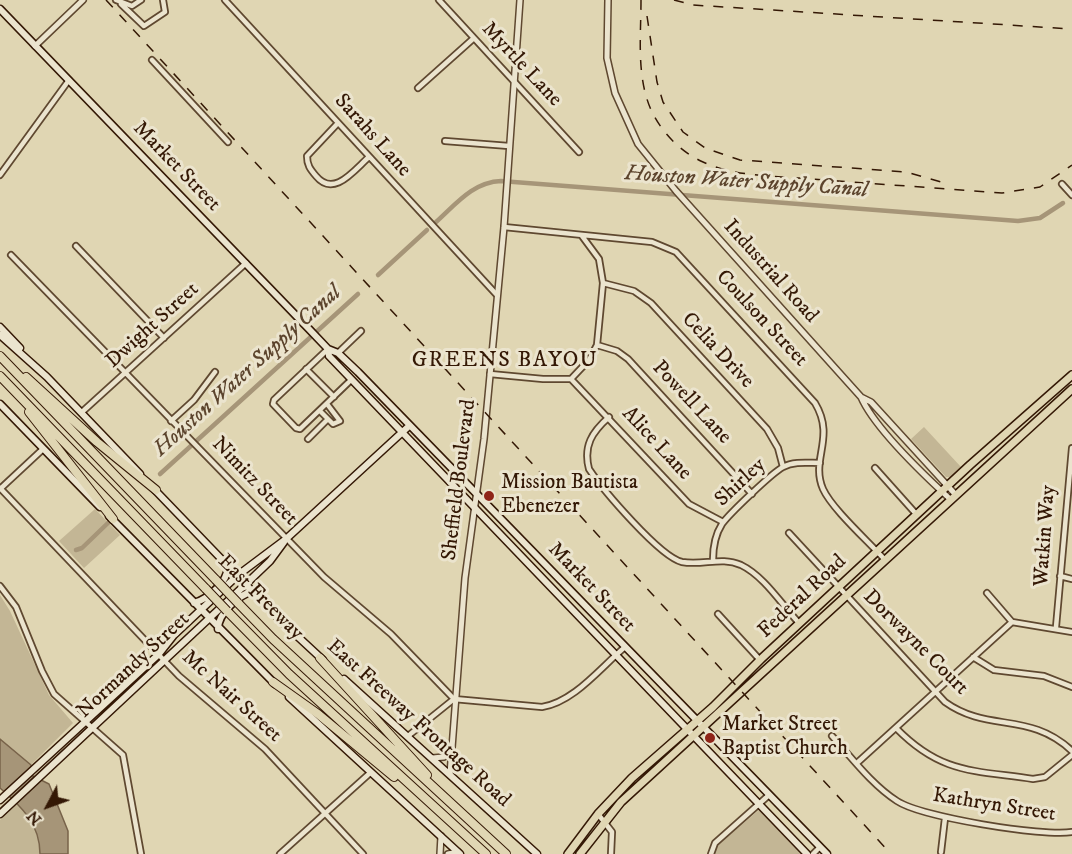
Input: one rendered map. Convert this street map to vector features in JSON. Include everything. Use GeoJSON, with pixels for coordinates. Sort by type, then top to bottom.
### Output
{"type":"FeatureCollection","features":[{"type":"Feature","properties":{"kind":"highway"},"geometry":{"type":"LineString","coordinates":[[1,356],[97,442],[156,490]]}},
{"type":"Feature","properties":{"kind":"highway","name":"East Freeway"},"geometry":{"type":"LineString","coordinates":[[1,356],[273,639],[506,854]]}},
{"type":"Feature","properties":{"kind":"highway","name":"East Freeway"},"geometry":{"type":"LineString","coordinates":[[0,376],[289,674],[486,854]]}},
{"type":"Feature","properties":{"kind":"highway"},"geometry":{"type":"LineString","coordinates":[[13,389],[112,519]]}},
{"type":"Feature","properties":{"kind":"highway"},"geometry":{"type":"LineString","coordinates":[[320,658],[458,810]]}},
{"type":"Feature","properties":{"kind":"highway"},"geometry":{"type":"LineString","coordinates":[[273,682],[318,714],[467,837]]}},
{"type":"Feature","properties":{"kind":"main road","name":"Market Street"},"geometry":{"type":"LineString","coordinates":[[0,9],[328,349],[338,353],[827,854]]}},
{"type":"Feature","properties":{"kind":"main road"},"geometry":{"type":"LineString","coordinates":[[0,327],[47,377]]}},
{"type":"Feature","properties":{"kind":"main road","name":"East Freeway Frontage Road"},"geometry":{"type":"LineString","coordinates":[[0,335],[82,412],[320,658],[537,854]]}},
{"type":"Feature","properties":{"kind":"main road","name":"Market Street"},"geometry":{"type":"LineString","coordinates":[[328,349],[329,356],[401,434],[807,854]]}},
{"type":"Feature","properties":{"kind":"main road","name":"Federal Road"},"geometry":{"type":"LineString","coordinates":[[568,854],[598,814],[632,778],[696,722],[760,659],[948,485],[1072,375]]}},
{"type":"Feature","properties":{"kind":"main road","name":"Federal Road"},"geometry":{"type":"LineString","coordinates":[[580,854],[605,820],[1072,388]]}},
{"type":"Feature","properties":{"kind":"main road"},"geometry":{"type":"LineString","coordinates":[[0,404],[218,629],[370,773],[459,853]]}},
{"type":"Feature","properties":{"kind":"main road","name":"Normandy Street"},"geometry":{"type":"LineString","coordinates":[[0,800],[159,654],[238,575],[286,539],[409,426]]}},
{"type":"Feature","properties":{"kind":"main road"},"geometry":{"type":"LineString","coordinates":[[1013,429],[1020,436]]}},
{"type":"Feature","properties":{"kind":"main road","name":"Normandy Street"},"geometry":{"type":"LineString","coordinates":[[0,814],[270,561],[286,539]]}},
{"type":"Feature","properties":{"kind":"main road"},"geometry":{"type":"LineString","coordinates":[[194,603],[206,597],[226,578],[229,570],[227,564]]}},
{"type":"Feature","properties":{"kind":"main road"},"geometry":{"type":"LineString","coordinates":[[218,629],[222,616],[242,595],[253,591]]}},
{"type":"Feature","properties":{"kind":"main road"},"geometry":{"type":"LineString","coordinates":[[799,623],[808,633]]}},
{"type":"Feature","properties":{"kind":"main road"},"geometry":{"type":"LineString","coordinates":[[760,659],[769,668]]}},
{"type":"Feature","properties":{"kind":"street"},"geometry":{"type":"LineString","coordinates":[[35,46],[83,0]]}},
{"type":"Feature","properties":{"kind":"street"},"geometry":{"type":"LineString","coordinates":[[118,2],[132,6],[141,0]]}},
{"type":"Feature","properties":{"kind":"street"},"geometry":{"type":"LineString","coordinates":[[118,2],[144,26],[165,12],[163,0]]}},
{"type":"Feature","properties":{"kind":"street","name":"Sarahs Lane"},"geometry":{"type":"LineString","coordinates":[[225,0],[496,294]]}},
{"type":"Feature","properties":{"kind":"street","name":"Myrtle Lane"},"geometry":{"type":"LineString","coordinates":[[439,0],[579,152]]}},
{"type":"Feature","properties":{"kind":"street","name":"Sheffield Boulevard"},"geometry":{"type":"LineString","coordinates":[[450,774],[454,699],[504,227],[520,0]]}},
{"type":"Feature","properties":{"kind":"street","name":"Industrial Road"},"geometry":{"type":"LineString","coordinates":[[608,0],[608,63],[615,93],[638,144],[676,190],[861,397],[865,406],[892,438],[942,492],[953,497]]}},
{"type":"Feature","properties":{"kind":"street"},"geometry":{"type":"LineString","coordinates":[[418,88],[474,38]]}},
{"type":"Feature","properties":{"kind":"street"},"geometry":{"type":"LineString","coordinates":[[152,60],[228,142]]}},
{"type":"Feature","properties":{"kind":"street"},"geometry":{"type":"LineString","coordinates":[[0,175],[69,80]]}},
{"type":"Feature","properties":{"kind":"street"},"geometry":{"type":"LineString","coordinates":[[339,123],[307,156],[307,165],[323,184],[338,184],[369,157]]}},
{"type":"Feature","properties":{"kind":"street"},"geometry":{"type":"LineString","coordinates":[[446,141],[509,146]]}},
{"type":"Feature","properties":{"kind":"street"},"geometry":{"type":"LineString","coordinates":[[1062,184],[1072,195]]}},
{"type":"Feature","properties":{"kind":"street","name":"Coulson Street"},"geometry":{"type":"LineString","coordinates":[[504,227],[652,242],[675,252],[815,403],[825,427],[820,463],[823,489],[885,560]]}},
{"type":"Feature","properties":{"kind":"street"},"geometry":{"type":"LineString","coordinates":[[490,374],[571,379],[589,360],[597,345],[603,283],[599,259],[582,236]]}},
{"type":"Feature","properties":{"kind":"street"},"geometry":{"type":"LineString","coordinates":[[76,246],[164,338]]}},
{"type":"Feature","properties":{"kind":"street","name":"Nimitz Street"},"geometry":{"type":"LineString","coordinates":[[11,255],[286,539],[339,591],[391,634],[454,699]]}},
{"type":"Feature","properties":{"kind":"street","name":"Dwight Street"},"geometry":{"type":"LineString","coordinates":[[82,412],[246,263]]}},
{"type":"Feature","properties":{"kind":"street","name":"Celia Drive"},"geometry":{"type":"LineString","coordinates":[[603,283],[634,291],[651,303],[767,429],[778,448],[783,467]]}},
{"type":"Feature","properties":{"kind":"street"},"geometry":{"type":"LineString","coordinates":[[338,353],[361,331]]}},
{"type":"Feature","properties":{"kind":"street","name":"Powell Lane"},"geometry":{"type":"LineString","coordinates":[[597,345],[617,351],[628,359],[752,495]]}},
{"type":"Feature","properties":{"kind":"street"},"geometry":{"type":"LineString","coordinates":[[328,349],[273,402],[298,429],[351,380]]}},
{"type":"Feature","properties":{"kind":"street"},"geometry":{"type":"LineString","coordinates":[[306,369],[334,398]]}},
{"type":"Feature","properties":{"kind":"street"},"geometry":{"type":"LineString","coordinates":[[171,421],[194,399],[215,372]]}},
{"type":"Feature","properties":{"kind":"street","name":"Alice Lane"},"geometry":{"type":"LineString","coordinates":[[571,379],[689,504],[723,522]]}},
{"type":"Feature","properties":{"kind":"street","name":"Industrial Road"},"geometry":{"type":"LineString","coordinates":[[861,397],[871,402],[948,485],[953,497]]}},
{"type":"Feature","properties":{"kind":"street"},"geometry":{"type":"LineString","coordinates":[[320,411],[334,425],[340,421],[327,404]]}},
{"type":"Feature","properties":{"kind":"street"},"geometry":{"type":"LineString","coordinates":[[609,417],[593,434],[587,448],[589,469],[665,554],[676,560],[695,563],[713,560],[730,561],[749,570],[799,623]]}},
{"type":"Feature","properties":{"kind":"street"},"geometry":{"type":"LineString","coordinates":[[308,439],[328,419]]}},
{"type":"Feature","properties":{"kind":"street"},"geometry":{"type":"LineString","coordinates":[[892,438],[899,432]]}},
{"type":"Feature","properties":{"kind":"street","name":"Watkin Way"},"geometry":{"type":"LineString","coordinates":[[1056,627],[1072,448]]}},
{"type":"Feature","properties":{"kind":"street"},"geometry":{"type":"LineString","coordinates":[[0,489],[43,449]]}},
{"type":"Feature","properties":{"kind":"street","name":"Shirley"},"geometry":{"type":"LineString","coordinates":[[713,560],[715,541],[723,522],[752,495],[783,467],[799,463],[820,463]]}},
{"type":"Feature","properties":{"kind":"street"},"geometry":{"type":"LineString","coordinates":[[875,468],[917,515]]}},
{"type":"Feature","properties":{"kind":"street","name":"Mc Nair Street"},"geometry":{"type":"LineString","coordinates":[[0,489],[192,687],[265,749],[363,854]]}},
{"type":"Feature","properties":{"kind":"street"},"geometry":{"type":"LineString","coordinates":[[1064,524],[1072,526]]}},
{"type":"Feature","properties":{"kind":"street","name":"Dorwayne Court"},"geometry":{"type":"LineString","coordinates":[[789,533],[935,693],[955,709],[978,718],[1034,727],[1056,736],[1072,753]]}},
{"type":"Feature","properties":{"kind":"street"},"geometry":{"type":"LineString","coordinates":[[1060,576],[1072,579]]}},
{"type":"Feature","properties":{"kind":"street"},"geometry":{"type":"LineString","coordinates":[[0,586],[16,607],[46,682],[54,694],[84,723],[117,749],[126,762],[138,853]]}},
{"type":"Feature","properties":{"kind":"street"},"geometry":{"type":"LineString","coordinates":[[987,593],[1012,622],[1056,627],[1072,632]]}},
{"type":"Feature","properties":{"kind":"street"},"geometry":{"type":"LineString","coordinates":[[718,614],[760,659]]}},
{"type":"Feature","properties":{"kind":"street"},"geometry":{"type":"LineString","coordinates":[[857,763],[1012,622]]}},
{"type":"Feature","properties":{"kind":"street"},"geometry":{"type":"LineString","coordinates":[[408,736],[454,699],[542,707],[554,705],[567,698],[625,647]]}},
{"type":"Feature","properties":{"kind":"street"},"geometry":{"type":"LineString","coordinates":[[973,657],[994,670],[1044,676],[1072,687]]}},
{"type":"Feature","properties":{"kind":"street"},"geometry":{"type":"LineString","coordinates":[[896,728],[916,749],[951,766],[1033,779],[1045,777],[1072,753]]}},
{"type":"Feature","properties":{"kind":"street","name":"Kathryn Street"},"geometry":{"type":"LineString","coordinates":[[832,736],[897,801],[920,812],[945,818],[1058,834],[1072,832]]}},
{"type":"Feature","properties":{"kind":"street"},"geometry":{"type":"LineString","coordinates":[[432,758],[444,757],[451,748]]}},
{"type":"Feature","properties":{"kind":"street"},"geometry":{"type":"LineString","coordinates":[[280,854],[370,773]]}},
{"type":"Feature","properties":{"kind":"street"},"geometry":{"type":"LineString","coordinates":[[711,854],[715,843],[769,795]]}},
{"type":"Feature","properties":{"kind":"street"},"geometry":{"type":"LineString","coordinates":[[598,814],[605,820],[612,832],[610,854]]}},
{"type":"Feature","properties":{"kind":"street"},"geometry":{"type":"LineString","coordinates":[[941,853],[945,818]]}},
{"type":"Feature","properties":{"kind":"street"},"geometry":{"type":"LineString","coordinates":[[440,854],[441,836]]}},
{"type":"Feature","properties":{"kind":"street"},"geometry":{"type":"LineString","coordinates":[[813,854],[820,847]]}},
{"type":"Feature","properties":{"kind":"street"},"geometry":{"type":"LineString","coordinates":[[448,854],[459,853]]}},
{"type":"Feature","properties":{"kind":"shaded area"},"geometry":{"type":"Polygon","coordinates":[[[924,427],[961,467],[950,477],[946,477],[911,439],[924,427]]]}},
{"type":"Feature","properties":{"kind":"shaded area"},"geometry":{"type":"Polygon","coordinates":[[[95,509],[120,535],[84,568],[59,541],[95,509]]]}},
{"type":"Feature","properties":{"kind":"shaded area"},"geometry":{"type":"Polygon","coordinates":[[[0,595],[10,611],[49,695],[73,723],[31,765],[0,739],[0,595]]]}},
{"type":"Feature","properties":{"kind":"shaded area"},"geometry":{"type":"Polygon","coordinates":[[[0,739],[31,765],[31,775],[49,784],[68,831],[68,854],[40,854],[33,825],[16,802],[0,788],[0,739]]]}},
{"type":"Feature","properties":{"kind":"shaded area"},"geometry":{"type":"Polygon","coordinates":[[[17,804],[35,821],[47,854],[0,854],[0,820],[17,804]]]}},
{"type":"Feature","properties":{"kind":"shaded area"},"geometry":{"type":"Polygon","coordinates":[[[759,810],[801,854],[714,854],[718,845],[759,810]]]}},
{"type":"Feature","properties":{"kind":"waterway","name":"Houston Water Supply Canal"},"geometry":{"type":"LineString","coordinates":[[436,222],[473,190],[491,182],[501,181],[1018,221],[1040,218],[1063,203]]}},
{"type":"Feature","properties":{"kind":"waterway","name":"Houston Water Supply Canal"},"geometry":{"type":"LineString","coordinates":[[378,275],[427,230]]}},
{"type":"Feature","properties":{"kind":"waterway","name":"Houston Water Supply Canal"},"geometry":{"type":"LineString","coordinates":[[160,474],[358,294]]}},
{"type":"Feature","properties":{"kind":"waterway","name":"Houston Water Supply Canal"},"geometry":{"type":"LineString","coordinates":[[76,550],[82,548],[109,522]]}},
{"type":"Feature","properties":{"kind":"railway"},"geometry":{"type":"LineString","coordinates":[[106,0],[891,854]]}},
{"type":"Feature","properties":{"kind":"railway"},"geometry":{"type":"LineString","coordinates":[[641,0],[641,71],[652,112],[667,135],[680,148],[695,158],[716,167],[756,175],[1002,193],[1040,187],[1072,165]]}},
{"type":"Feature","properties":{"kind":"railway"},"geometry":{"type":"LineString","coordinates":[[674,0],[693,5],[1072,29]]}},
{"type":"Feature","properties":{"kind":"railway"},"geometry":{"type":"LineString","coordinates":[[647,16],[657,82],[663,102],[683,132],[705,148],[740,160],[906,172],[948,184]]}},
{"type":"Feature","properties":{"kind":"place","name":"Mission Bautista Ebenezer"},"geometry":{"type":"Point","coordinates":[489,496]}},
{"type":"Feature","properties":{"kind":"place","name":"Market Street Baptist Church"},"geometry":{"type":"Point","coordinates":[710,738]}},
{"type":"Feature","properties":{"kind":"district","name":"GREENS BAYOU"},"geometry":{"type":"Point","coordinates":[505,361]}}]}
